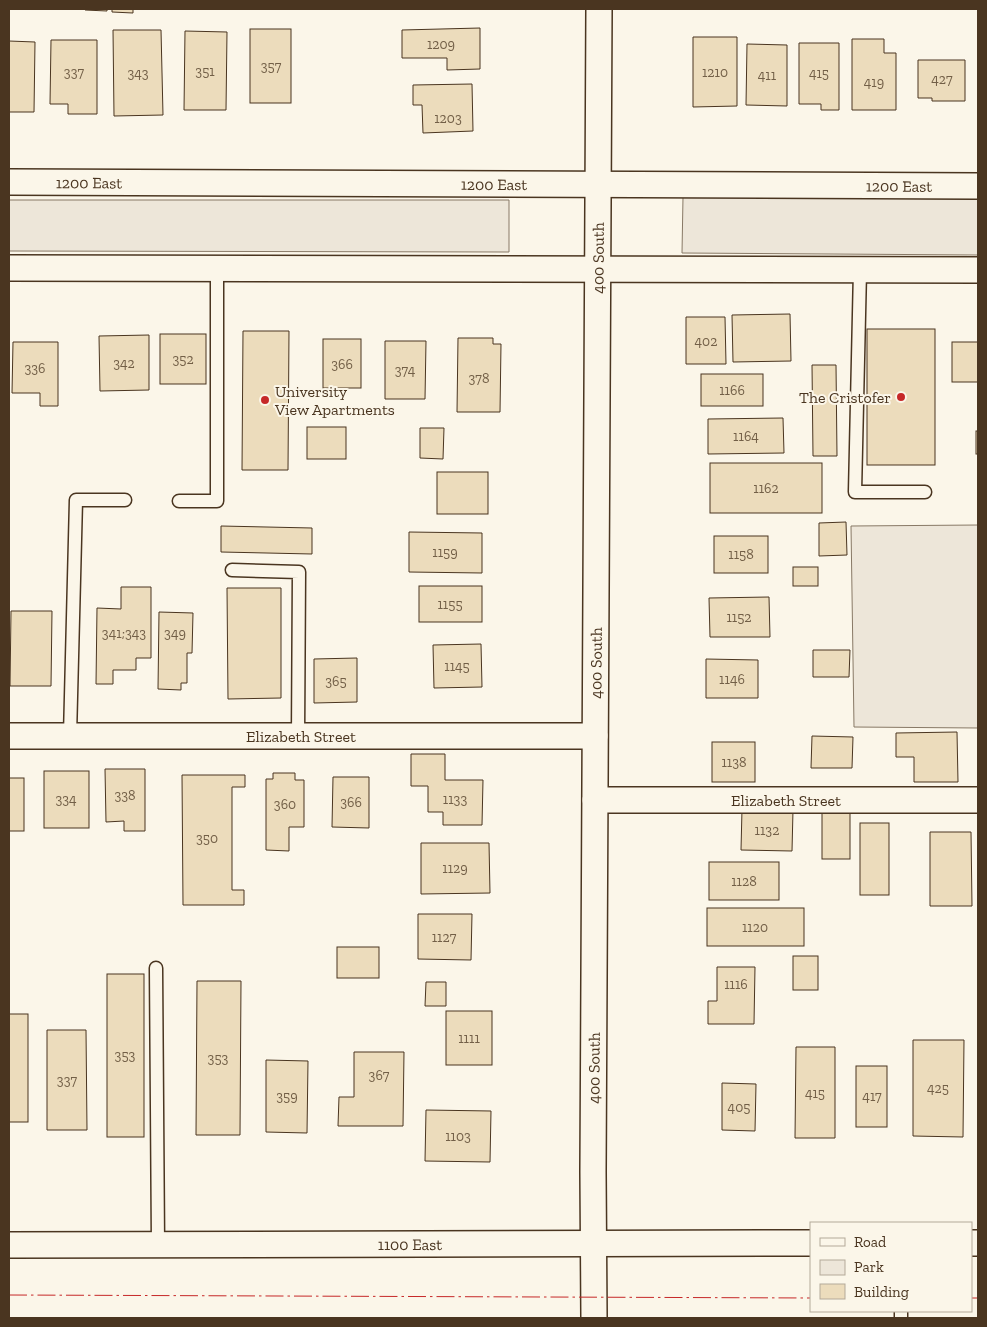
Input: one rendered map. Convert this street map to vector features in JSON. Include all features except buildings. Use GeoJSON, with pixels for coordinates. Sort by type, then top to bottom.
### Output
{"type":"FeatureCollection","features":[{"type":"Feature","properties":{"kind":"street","name":"400 South"},"geometry":{"type":"LineString","coordinates":[[594,1318],[599,9]]}},
{"type":"Feature","properties":{"kind":"street","name":"1200 East"},"geometry":{"type":"LineString","coordinates":[[9,182],[978,186]]}},
{"type":"Feature","properties":{"kind":"street"},"geometry":{"type":"LineString","coordinates":[[9,268],[978,270]]}},
{"type":"Feature","properties":{"kind":"street","name":"Elizabeth Street"},"geometry":{"type":"LineString","coordinates":[[9,736],[595,736]]}},
{"type":"Feature","properties":{"kind":"street","name":"Elizabeth Street"},"geometry":{"type":"LineString","coordinates":[[595,800],[978,800]]}},
{"type":"Feature","properties":{"kind":"street","name":"1100 East"},"geometry":{"type":"LineString","coordinates":[[9,1245],[810,1243]]}},
{"type":"Feature","properties":{"kind":"lane"},"geometry":{"type":"LineString","coordinates":[[179,501],[217,501],[217,268]]}},
{"type":"Feature","properties":{"kind":"lane"},"geometry":{"type":"LineString","coordinates":[[860,270],[855,492],[925,492]]}},
{"type":"Feature","properties":{"kind":"lane"},"geometry":{"type":"LineString","coordinates":[[70,736],[76,500],[125,500]]}},
{"type":"Feature","properties":{"kind":"lane"},"geometry":{"type":"LineString","coordinates":[[232,570],[299,572],[298,736]]}},
{"type":"Feature","properties":{"kind":"lane"},"geometry":{"type":"LineString","coordinates":[[156,968],[158,1244]]}},
{"type":"Feature","properties":{"kind":"green space"},"geometry":{"type":"Polygon","coordinates":[[[683,197],[978,199],[978,255],[682,253],[683,197]]]}},
{"type":"Feature","properties":{"kind":"green space"},"geometry":{"type":"Polygon","coordinates":[[[9,200],[509,200],[509,252],[9,251],[9,200]]]}},
{"type":"Feature","properties":{"kind":"green space"},"geometry":{"type":"Polygon","coordinates":[[[978,525],[978,728],[854,727],[851,526],[978,525]]]}},
{"type":"Feature","properties":{"kind":"power"},"geometry":{"type":"LineString","coordinates":[[9,1295],[810,1298]]}},
{"type":"Feature","properties":{"kind":"power"},"geometry":{"type":"LineString","coordinates":[[972,1298],[978,1298]]}},
{"type":"Feature","properties":{"kind":"place","name":"The Cristofer"},"geometry":{"type":"Point","coordinates":[901,397]}},
{"type":"Feature","properties":{"kind":"place","name":"University View Apartments"},"geometry":{"type":"Point","coordinates":[265,400]}}]}
